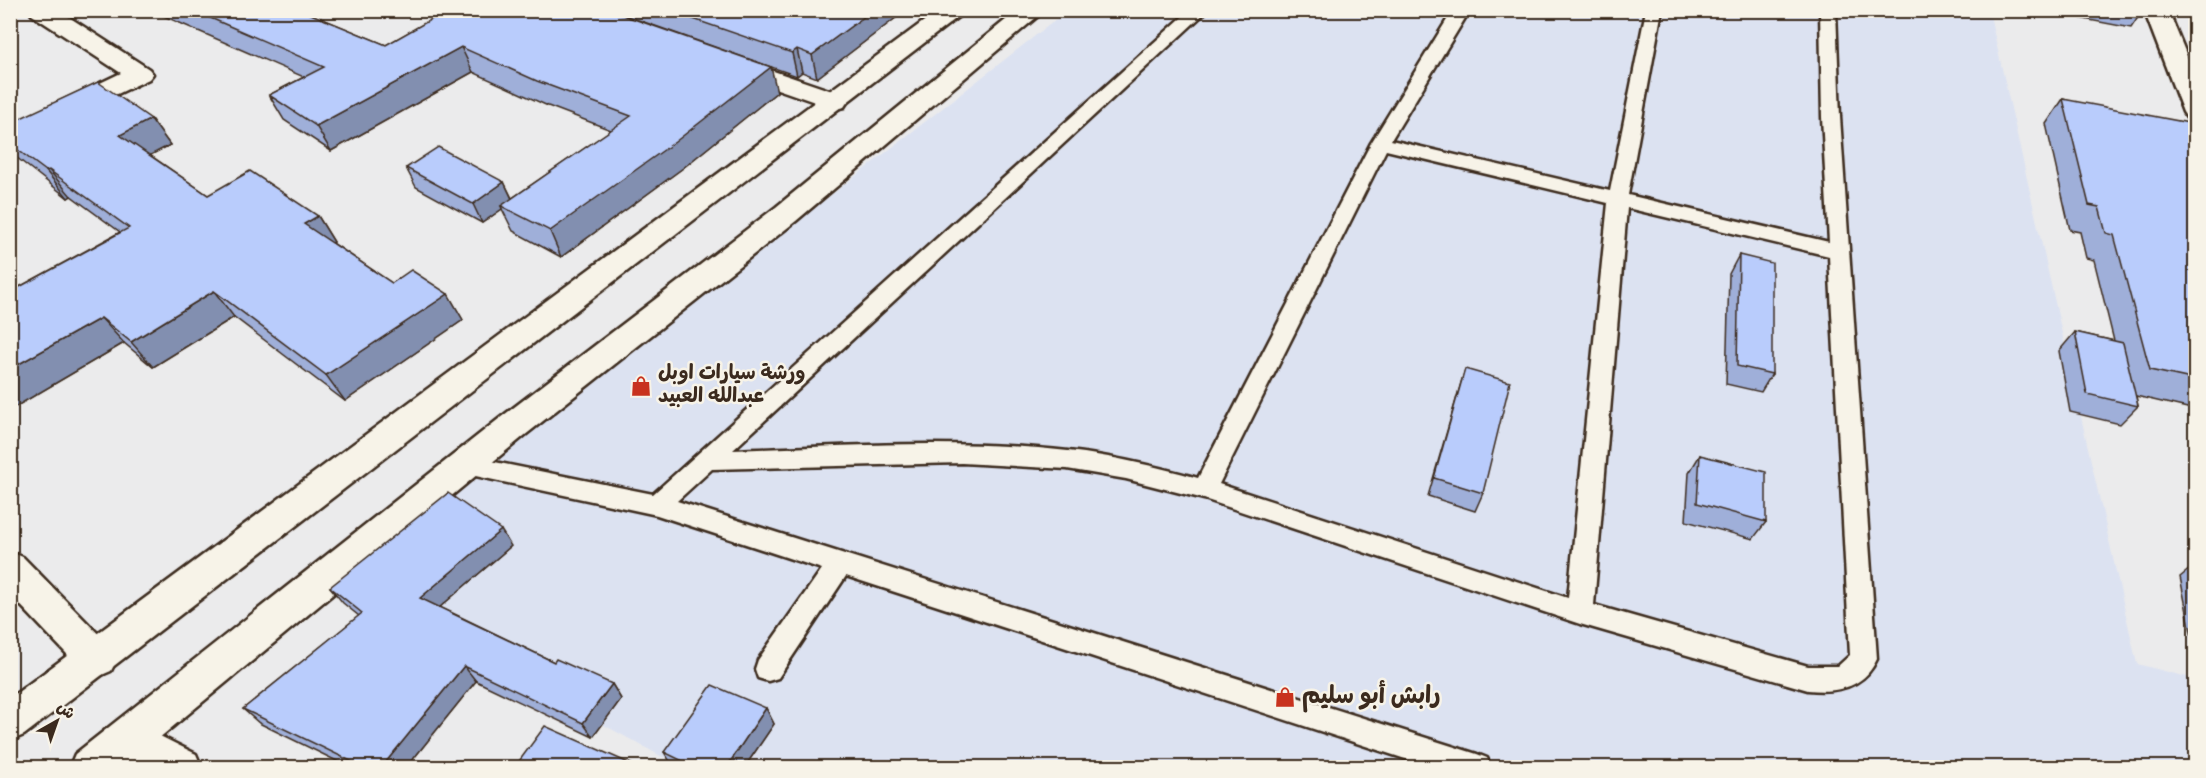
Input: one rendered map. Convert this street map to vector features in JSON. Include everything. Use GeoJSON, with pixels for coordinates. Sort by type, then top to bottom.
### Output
{"type":"FeatureCollection","features":[{"type":"Feature","properties":{"kind":"street"},"geometry":{"type":"LineString","coordinates":[[10,137],[140,74],[41,10]]}},
{"type":"Feature","properties":{"kind":"street"},"geometry":{"type":"LineString","coordinates":[[10,722],[97,659],[955,10]]}},
{"type":"Feature","properties":{"kind":"street"},"geometry":{"type":"LineString","coordinates":[[90,768],[465,465],[786,214],[1033,10]]}},
{"type":"Feature","properties":{"kind":"street"},"geometry":{"type":"LineString","coordinates":[[2156,10],[2196,112]]}},
{"type":"Feature","properties":{"kind":"street"},"geometry":{"type":"LineString","coordinates":[[711,58],[835,101]]}},
{"type":"Feature","properties":{"kind":"street"},"geometry":{"type":"LineString","coordinates":[[10,568],[97,659]]}},
{"type":"Feature","properties":{"kind":"street"},"geometry":{"type":"LineString","coordinates":[[128,739],[181,768]]}},
{"type":"Feature","properties":{"kind":"lane"},"geometry":{"type":"LineString","coordinates":[[657,505],[1200,10]]}},
{"type":"Feature","properties":{"kind":"lane"},"geometry":{"type":"LineString","coordinates":[[1204,489],[1380,143],[1462,10]]}},
{"type":"Feature","properties":{"kind":"lane"},"geometry":{"type":"LineString","coordinates":[[1580,613],[1618,199],[1654,10]]}},
{"type":"Feature","properties":{"kind":"lane"},"geometry":{"type":"LineString","coordinates":[[706,460],[928,454],[1048,458],[1152,475],[1204,489],[1580,613],[1808,678],[1833,680],[1853,673],[1864,659],[1831,117],[1828,10]]}},
{"type":"Feature","properties":{"kind":"lane"},"geometry":{"type":"LineString","coordinates":[[1380,143],[1839,251]]}},
{"type":"Feature","properties":{"kind":"lane"},"geometry":{"type":"LineString","coordinates":[[465,465],[657,505],[1477,768]]}},
{"type":"Feature","properties":{"kind":"lane"},"geometry":{"type":"LineString","coordinates":[[768,669],[840,564]]}},
{"type":"Feature","properties":{"kind":"shaded area"},"geometry":{"type":"Polygon","coordinates":[[[1067,11],[1989,11],[2137,664],[2195,679],[2195,767],[681,767],[338,580],[1067,11]]]}},
{"type":"Feature","properties":{"kind":"building"},"geometry":{"type":"Polygon","coordinates":[[[192,10],[301,10],[386,45],[439,15],[443,10],[608,10],[771,67],[675,142],[550,231],[501,206],[631,116],[537,81],[461,47],[316,126],[269,95],[324,67],[192,10]]]}},
{"type":"Feature","properties":{"kind":"building"},"geometry":{"type":"Polygon","coordinates":[[[667,10],[873,10],[812,55],[797,49],[792,53],[667,10]]]}},
{"type":"Feature","properties":{"kind":"building"},"geometry":{"type":"Polygon","coordinates":[[[98,82],[151,119],[120,135],[208,195],[250,171],[318,216],[304,224],[392,283],[411,270],[448,294],[326,375],[214,291],[131,342],[101,318],[10,369],[10,292],[129,228],[10,144],[10,123],[98,82]]]}},
{"type":"Feature","properties":{"kind":"building"},"geometry":{"type":"Polygon","coordinates":[[[2063,99],[2189,123],[2196,141],[2196,380],[2150,370],[2114,235],[2106,233],[2099,207],[2089,205],[2063,99]]]}},
{"type":"Feature","properties":{"kind":"building"},"geometry":{"type":"Polygon","coordinates":[[[438,147],[504,182],[473,204],[406,168],[438,147]]]}},
{"type":"Feature","properties":{"kind":"building"},"geometry":{"type":"Polygon","coordinates":[[[1739,255],[1772,263],[1772,374],[1737,366],[1739,255]]]}},
{"type":"Feature","properties":{"kind":"building"},"geometry":{"type":"Polygon","coordinates":[[[2075,332],[2123,343],[2138,406],[2087,394],[2075,332]]]}},
{"type":"Feature","properties":{"kind":"building"},"geometry":{"type":"Polygon","coordinates":[[[1465,369],[1510,382],[1483,493],[1434,478],[1465,369]]]}},
{"type":"Feature","properties":{"kind":"building"},"geometry":{"type":"Polygon","coordinates":[[[1700,455],[1766,472],[1766,522],[1697,503],[1700,455]]]}},
{"type":"Feature","properties":{"kind":"building"},"geometry":{"type":"Polygon","coordinates":[[[448,493],[501,530],[420,598],[554,662],[556,659],[612,684],[583,723],[464,666],[381,768],[365,768],[243,709],[362,613],[330,587],[448,493]]]}},
{"type":"Feature","properties":{"kind":"building"},"geometry":{"type":"Polygon","coordinates":[[[712,685],[766,708],[726,768],[697,768],[664,752],[712,685]]]}},
{"type":"Feature","properties":{"kind":"building"},"geometry":{"type":"Polygon","coordinates":[[[545,726],[640,768],[514,768],[545,726]]]}},
{"type":"Feature","properties":{"kind":"place","name":"ورشة سيارات اوبل عبدالله العبيد"},"geometry":{"type":"Point","coordinates":[641,386]}},
{"type":"Feature","properties":{"kind":"place","name":"رابش أبو سليم"},"geometry":{"type":"Point","coordinates":[1285,697]}}]}
